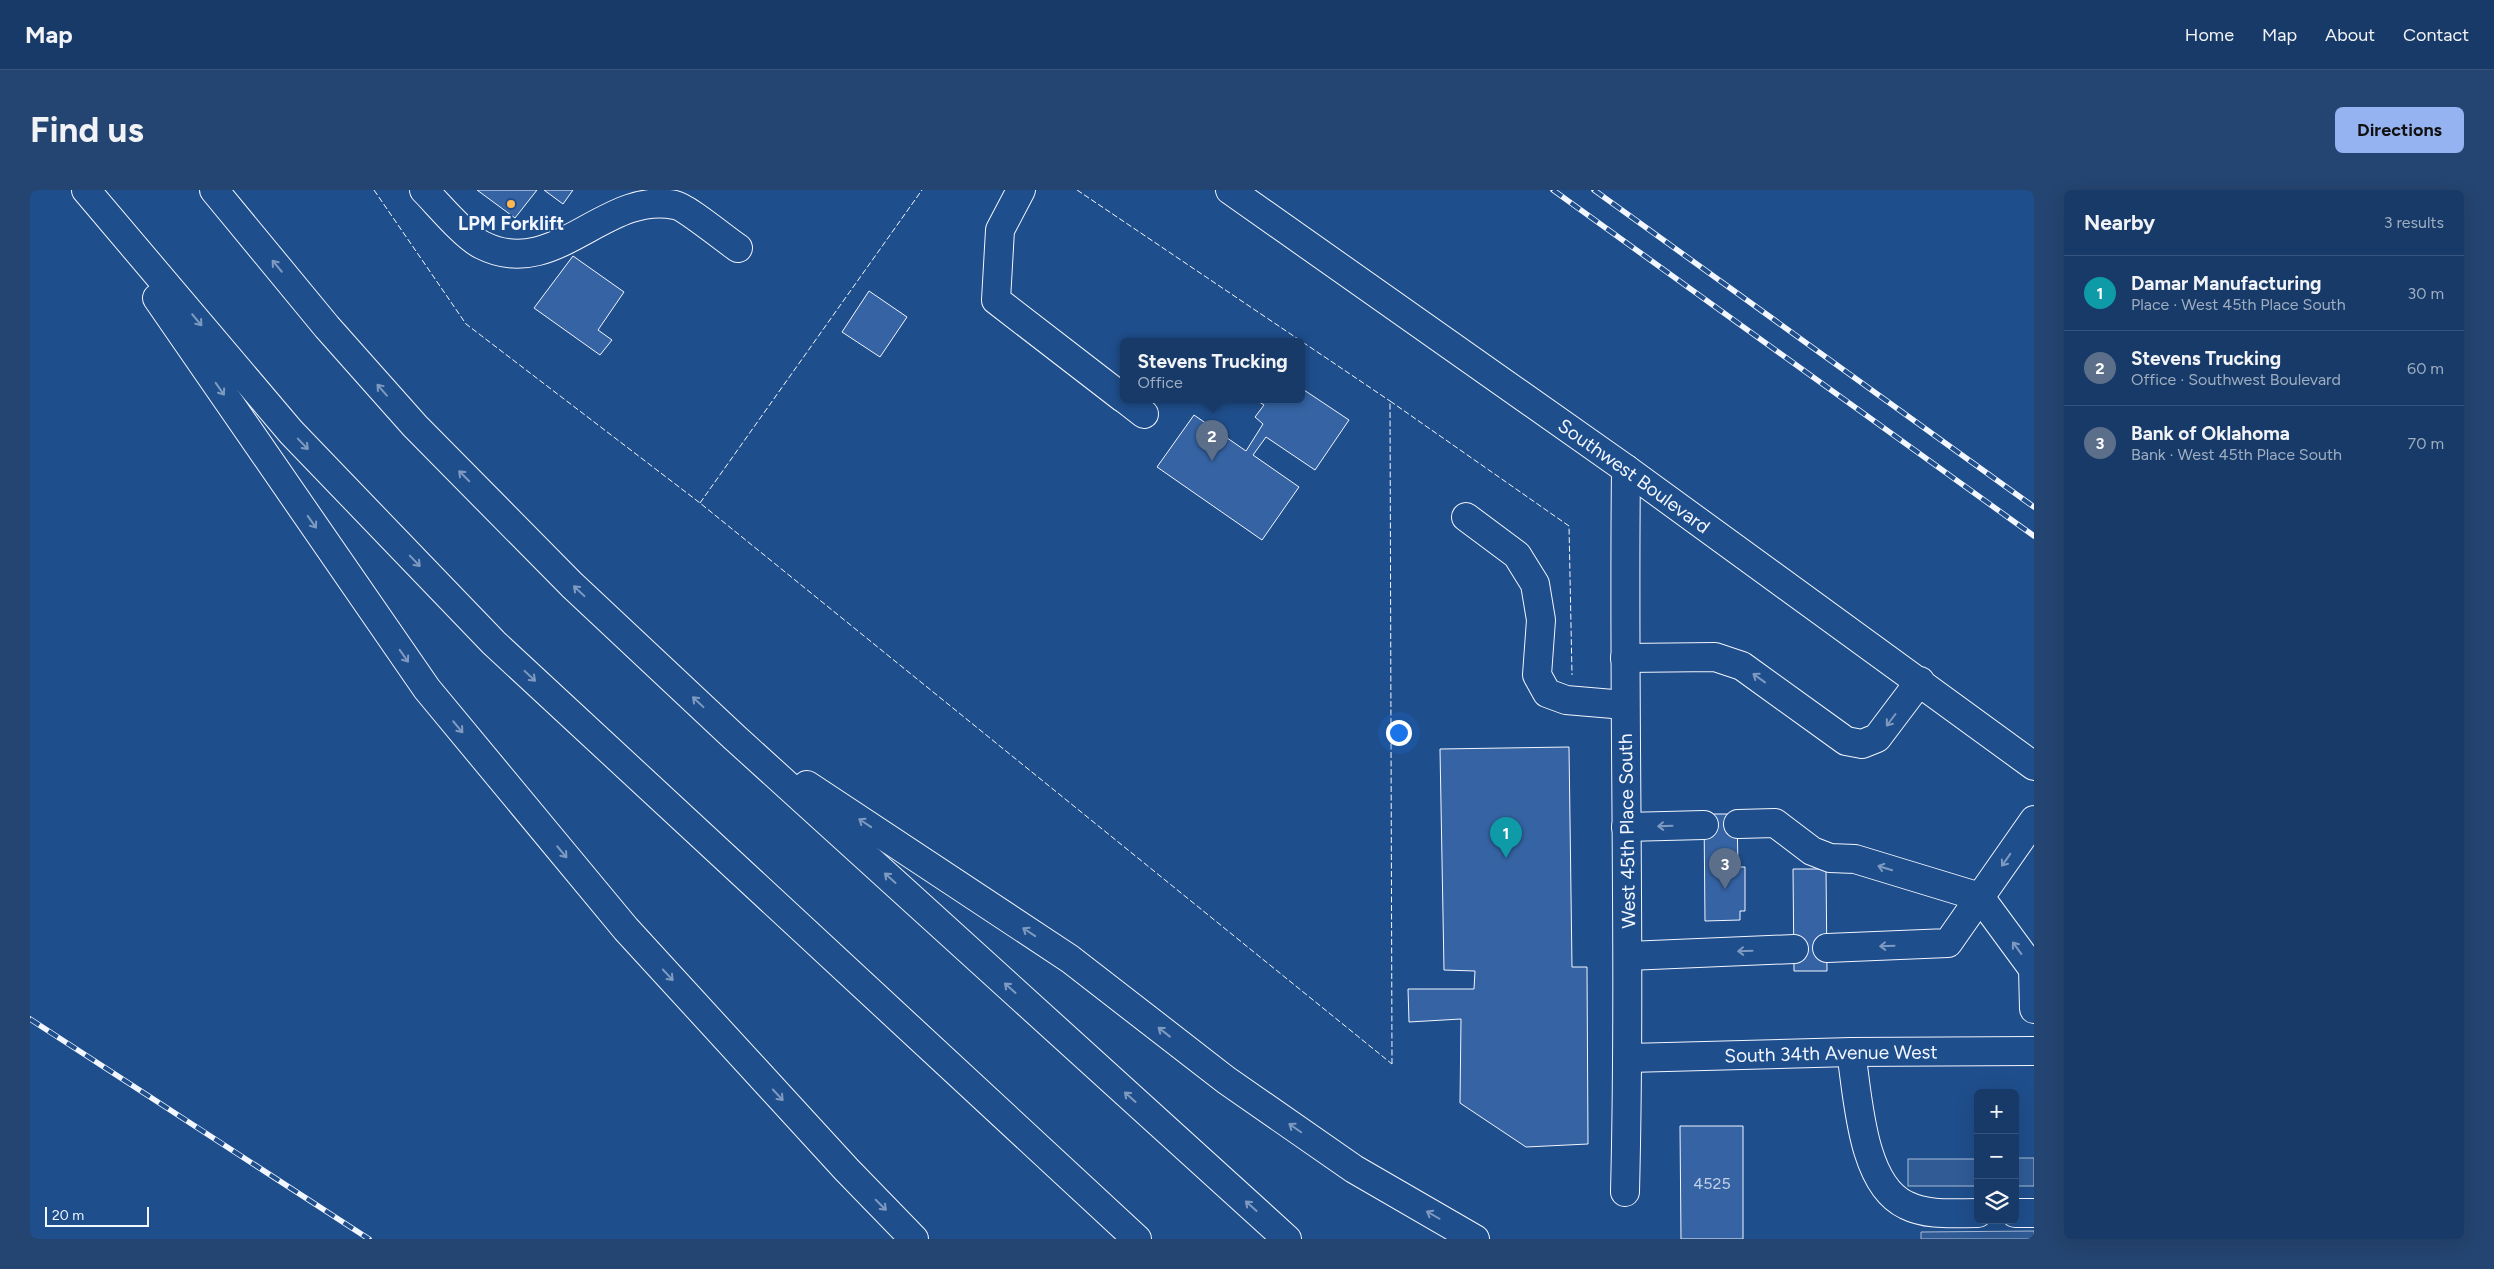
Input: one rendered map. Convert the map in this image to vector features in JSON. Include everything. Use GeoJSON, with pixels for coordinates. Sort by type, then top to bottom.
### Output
{"type":"FeatureCollection","features":[{"type":"Feature","properties":{"kind":"main road"},"geometry":{"type":"LineString","coordinates":[[84,190],[427,689],[626,929],[847,1170],[914,1239]]}},
{"type":"Feature","properties":{"kind":"main road"},"geometry":{"type":"LineString","coordinates":[[84,190],[291,432],[494,643],[1137,1239]]}},
{"type":"Feature","properties":{"kind":"main road"},"geometry":{"type":"LineString","coordinates":[[214,190],[327,327],[414,426],[572,585],[733,736],[1287,1239]]}},
{"type":"Feature","properties":{"kind":"main road"},"geometry":{"type":"LineString","coordinates":[[424,190],[480,244],[506,254],[532,253],[554,245],[615,213],[646,202],[677,205],[738,248]]}},
{"type":"Feature","properties":{"kind":"main road"},"geometry":{"type":"LineString","coordinates":[[1021,190],[1000,230],[996,300],[1120,396]]}},
{"type":"Feature","properties":{"kind":"main road","name":"Southwest Boulevard"},"geometry":{"type":"LineString","coordinates":[[1230,190],[1626,469],[1920,681],[2034,766]]}},
{"type":"Feature","properties":{"kind":"main road","name":"West 45th Place South"},"geometry":{"type":"LineString","coordinates":[[1625,1192],[1629,1058],[1625,705],[1626,469]]}},
{"type":"Feature","properties":{"kind":"main road"},"geometry":{"type":"LineString","coordinates":[[1466,517],[1517,555],[1536,584],[1541,620],[1537,675],[1547,693],[1566,700],[1625,705]]}},
{"type":"Feature","properties":{"kind":"main road"},"geometry":{"type":"LineString","coordinates":[[1625,658],[1715,657],[1729,660],[1742,666],[1846,741],[1862,744],[1877,738],[1920,681]]}},
{"type":"Feature","properties":{"kind":"main road"},"geometry":{"type":"LineString","coordinates":[[733,736],[1070,959],[1226,1080],[1354,1169],[1475,1239]]}},
{"type":"Feature","properties":{"kind":"main road"},"geometry":{"type":"LineString","coordinates":[[1827,948],[1948,943],[2034,820]]}},
{"type":"Feature","properties":{"kind":"main road"},"geometry":{"type":"LineString","coordinates":[[1738,824],[1775,822],[1812,851],[1830,858],[1855,859],[1980,897],[2033,969],[2034,1009]]}},
{"type":"Feature","properties":{"kind":"main road"},"geometry":{"type":"LineString","coordinates":[[1626,828],[1704,825]]}},
{"type":"Feature","properties":{"kind":"main road"},"geometry":{"type":"LineString","coordinates":[[1628,956],[1794,949]]}},
{"type":"Feature","properties":{"kind":"main road","name":"South 34th Avenue West"},"geometry":{"type":"LineString","coordinates":[[1629,1058],[1851,1052],[2034,1051]]}},
{"type":"Feature","properties":{"kind":"main road"},"geometry":{"type":"LineString","coordinates":[[1851,1052],[1865,1144],[1884,1188],[1906,1205],[1939,1214],[1974,1213]]}},
{"type":"Feature","properties":{"kind":"main road"},"geometry":{"type":"LineString","coordinates":[[2019,1213],[2034,1212]]}},
{"type":"Feature","properties":{"kind":"shaded area"},"geometry":{"type":"Polygon","coordinates":[[[2019,1158],[2034,1158],[2034,1186],[2019,1186],[2019,1158]]]}},
{"type":"Feature","properties":{"kind":"shaded area"},"geometry":{"type":"Polygon","coordinates":[[[1908,1159],[1974,1159],[1974,1186],[1908,1186],[1908,1159]]]}},
{"type":"Feature","properties":{"kind":"shaded area"},"geometry":{"type":"Polygon","coordinates":[[[2034,1231],[2034,1239],[1921,1239],[1921,1232],[2034,1231]]]}},
{"type":"Feature","properties":{"kind":"building","name":"LPM Forklift"},"geometry":{"type":"Polygon","coordinates":[[[477,190],[537,190],[515,218],[477,190]]]}},
{"type":"Feature","properties":{"kind":"building","name":"LPM Forklift"},"geometry":{"type":"Polygon","coordinates":[[[544,190],[573,190],[563,204],[544,190]]]}},
{"type":"Feature","properties":{"kind":"building"},"geometry":{"type":"Polygon","coordinates":[[[573,256],[624,292],[598,330],[612,340],[600,355],[534,308],[573,256]]]}},
{"type":"Feature","properties":{"kind":"building"},"geometry":{"type":"Polygon","coordinates":[[[869,291],[907,317],[880,357],[842,332],[869,291]]]}},
{"type":"Feature","properties":{"kind":"building"},"geometry":{"type":"Polygon","coordinates":[[[1305,391],[1349,420],[1315,470],[1266,437],[1253,455],[1299,487],[1262,540],[1157,467],[1194,415],[1246,451],[1263,424],[1255,417],[1264,405],[1261,403],[1305,403],[1305,391]]]}},
{"type":"Feature","properties":{"kind":"building"},"geometry":{"type":"Polygon","coordinates":[[[1569,747],[1572,967],[1587,967],[1588,1144],[1526,1147],[1460,1103],[1461,1019],[1409,1022],[1408,989],[1474,989],[1475,971],[1444,970],[1440,749],[1569,747]]]}},
{"type":"Feature","properties":{"kind":"building"},"geometry":{"type":"Polygon","coordinates":[[[1704,814],[1737,814],[1738,867],[1745,867],[1745,911],[1740,911],[1740,920],[1705,921],[1704,814]]]}},
{"type":"Feature","properties":{"kind":"building"},"geometry":{"type":"Polygon","coordinates":[[[1793,869],[1826,869],[1827,971],[1794,971],[1793,869]]]}},
{"type":"Feature","properties":{"kind":"building"},"geometry":{"type":"Polygon","coordinates":[[[1680,1126],[1743,1126],[1743,1239],[1681,1239],[1680,1126]]]}},
{"type":"Feature","properties":{"kind":"railway"},"geometry":{"type":"LineString","coordinates":[[1553,190],[2034,536]]}},
{"type":"Feature","properties":{"kind":"railway"},"geometry":{"type":"LineString","coordinates":[[1594,190],[2034,507]]}},
{"type":"Feature","properties":{"kind":"railway"},"geometry":{"type":"LineString","coordinates":[[30,1019],[369,1239]]}},
{"type":"Feature","properties":{"kind":"fence"},"geometry":{"type":"LineString","coordinates":[[374,190],[466,324],[700,503],[1392,1064]]}},
{"type":"Feature","properties":{"kind":"fence"},"geometry":{"type":"LineString","coordinates":[[700,503],[922,190]]}},
{"type":"Feature","properties":{"kind":"fence"},"geometry":{"type":"LineString","coordinates":[[1077,190],[1297,338]]}},
{"type":"Feature","properties":{"kind":"fence"},"geometry":{"type":"LineString","coordinates":[[1305,344],[1390,401]]}},
{"type":"Feature","properties":{"kind":"fence"},"geometry":{"type":"LineString","coordinates":[[1392,1064],[1390,401],[1569,526],[1572,675]]}},
{"type":"Feature","properties":{"kind":"place","name":"LPM Forklift"},"geometry":{"type":"Point","coordinates":[511,204]}},
{"type":"Feature","properties":{"kind":"place","name":"Stevens Trucking"},"geometry":{"type":"Point","coordinates":[1212,461]}},
{"type":"Feature","properties":{"kind":"place","name":"Damar Manufacturing"},"geometry":{"type":"Point","coordinates":[1506,858]}},
{"type":"Feature","properties":{"kind":"place","name":"Bank of Oklahoma"},"geometry":{"type":"Point","coordinates":[1725,889]}}]}
